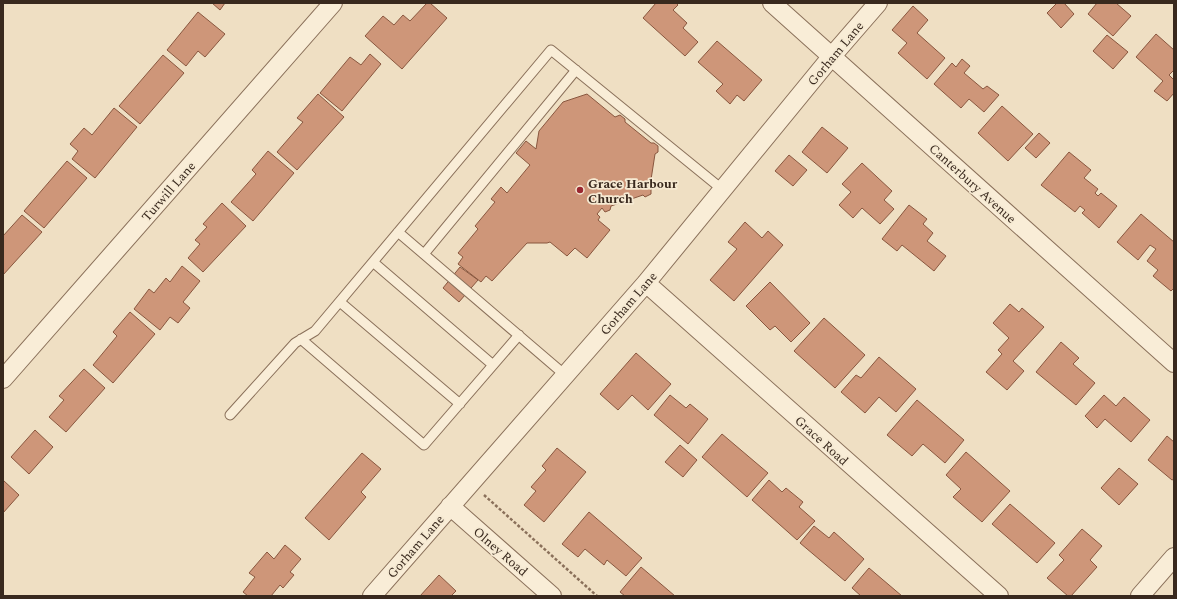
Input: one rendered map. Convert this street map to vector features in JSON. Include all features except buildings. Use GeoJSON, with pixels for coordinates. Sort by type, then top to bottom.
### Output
{"type":"FeatureCollection","features":[{"type":"Feature","properties":{"kind":"street","name":"Turwill Lane"},"geometry":{"type":"LineString","coordinates":[[3,379],[333,3]]}},
{"type":"Feature","properties":{"kind":"street","name":"Canterbury Avenue"},"geometry":{"type":"LineString","coordinates":[[772,3],[1174,363]]}},
{"type":"Feature","properties":{"kind":"street","name":"Gorham Lane"},"geometry":{"type":"LineString","coordinates":[[372,596],[646,283],[832,56],[878,3]]}},
{"type":"Feature","properties":{"kind":"street","name":"Grace Road"},"geometry":{"type":"LineString","coordinates":[[646,283],[999,596]]}},
{"type":"Feature","properties":{"kind":"street","name":"Olney Road"},"geometry":{"type":"LineString","coordinates":[[450,506],[552,596]]}},
{"type":"Feature","properties":{"kind":"street"},"geometry":{"type":"LineString","coordinates":[[1140,596],[1174,557]]}},
{"type":"Feature","properties":{"kind":"lane"},"geometry":{"type":"LineString","coordinates":[[230,415],[295,343],[316,331],[551,50],[723,190]]}},
{"type":"Feature","properties":{"kind":"lane"},"geometry":{"type":"LineString","coordinates":[[424,254],[576,70]]}},
{"type":"Feature","properties":{"kind":"lane"},"geometry":{"type":"LineString","coordinates":[[398,232],[565,375]]}},
{"type":"Feature","properties":{"kind":"lane"},"geometry":{"type":"LineString","coordinates":[[373,262],[494,365]]}},
{"type":"Feature","properties":{"kind":"lane"},"geometry":{"type":"LineString","coordinates":[[340,302],[460,404]]}},
{"type":"Feature","properties":{"kind":"lane"},"geometry":{"type":"LineString","coordinates":[[301,339],[424,445],[519,335]]}},
{"type":"Feature","properties":{"kind":"path"},"geometry":{"type":"LineString","coordinates":[[471,483],[597,596]]}},
{"type":"Feature","properties":{"kind":"place","name":"Grace Harbour Church"},"geometry":{"type":"Point","coordinates":[580,190]}}]}
